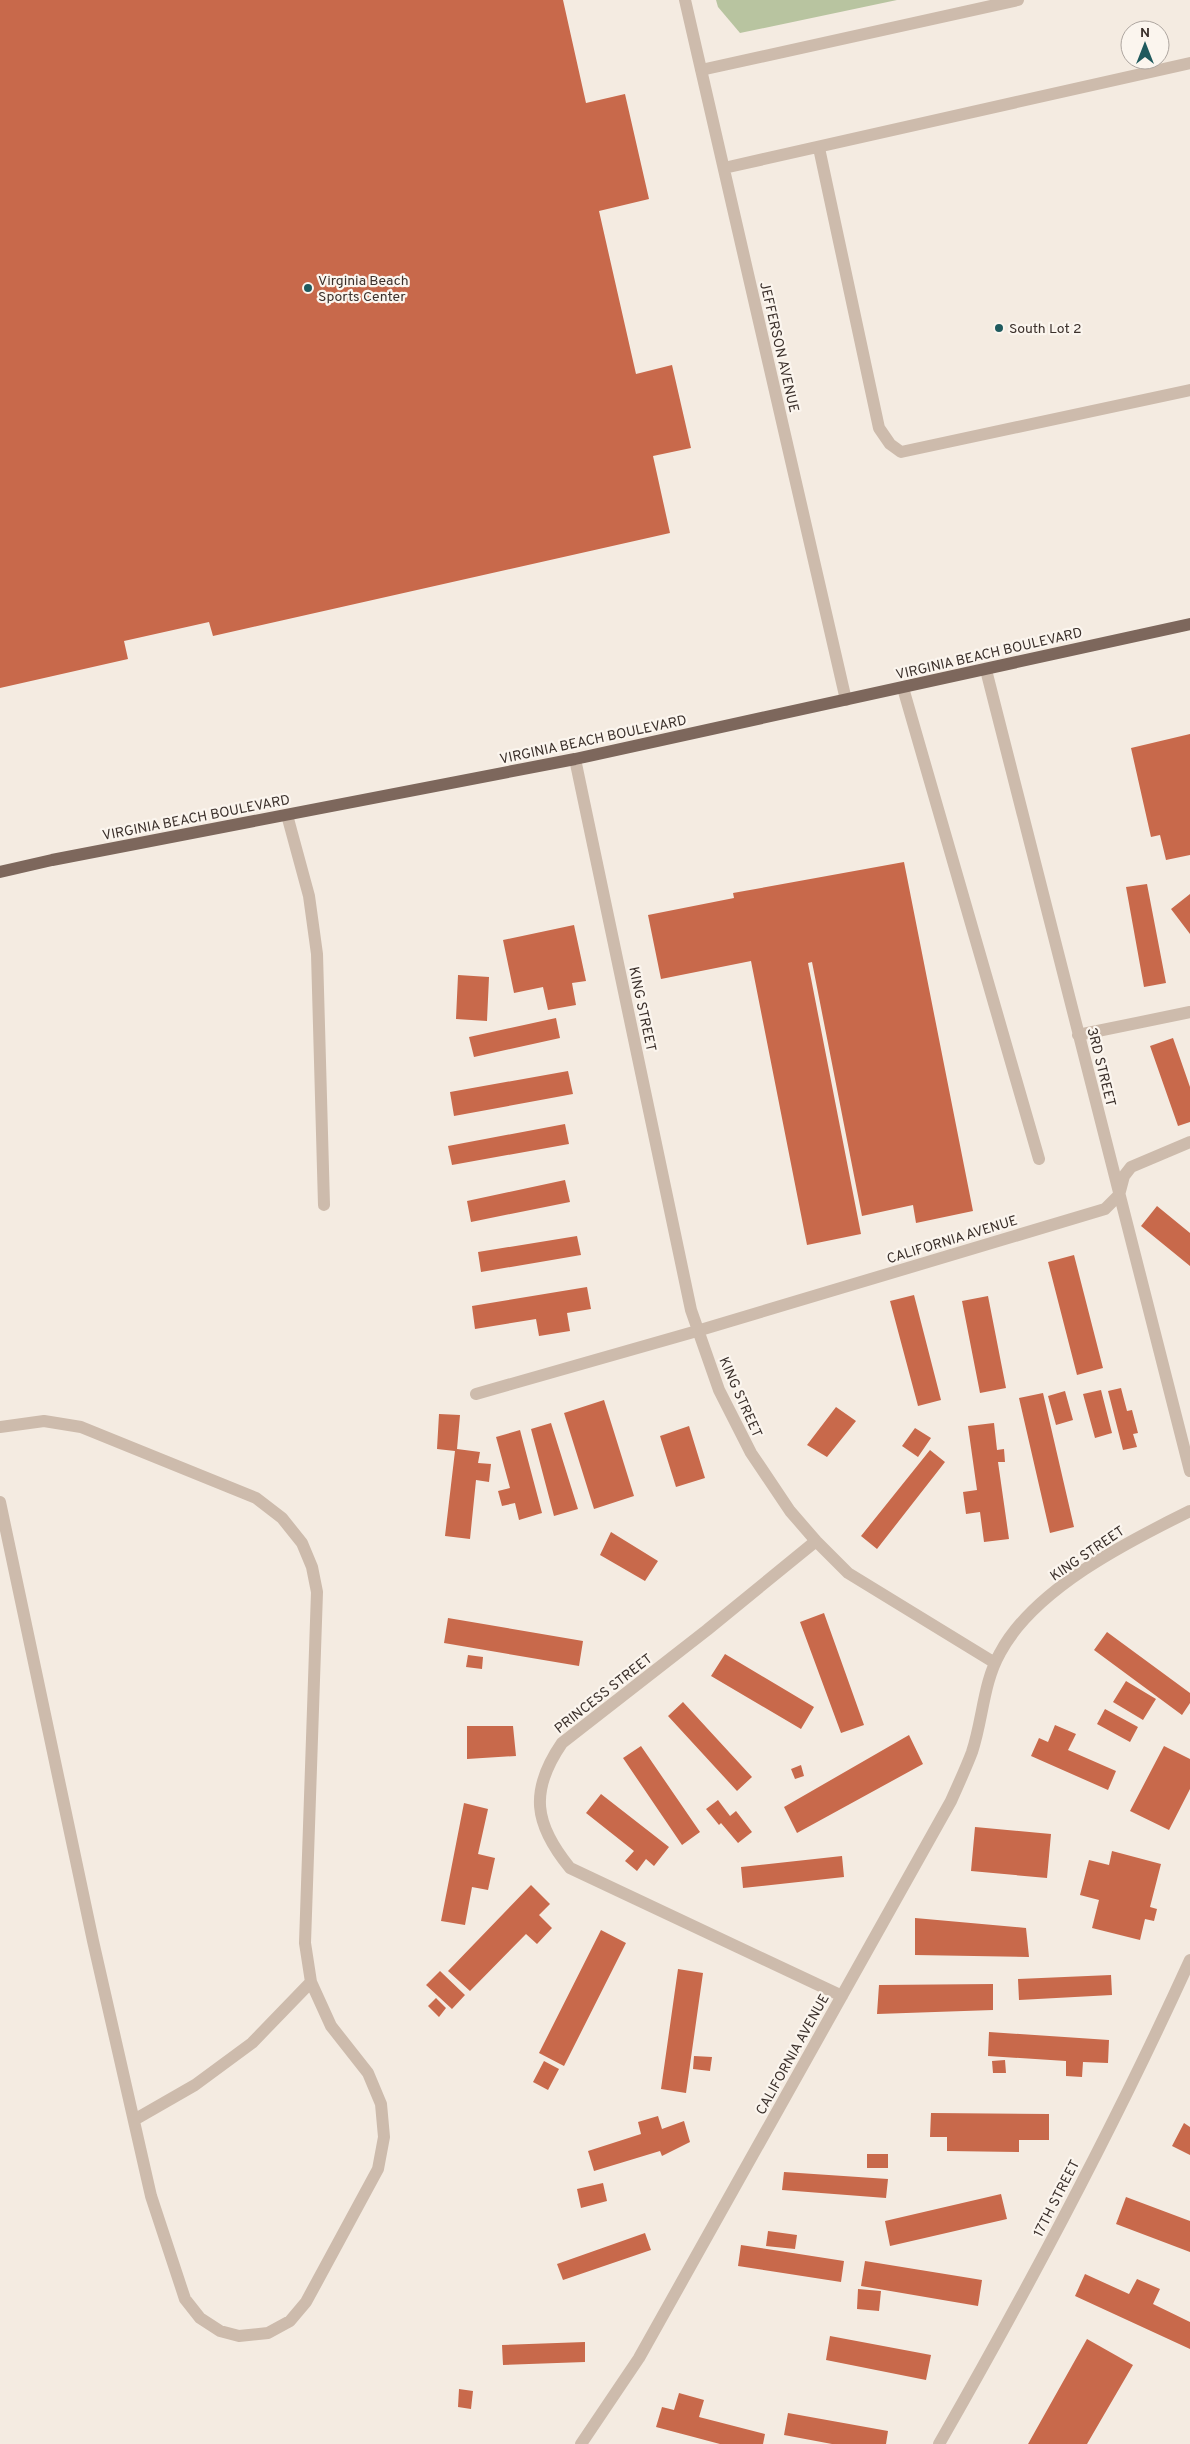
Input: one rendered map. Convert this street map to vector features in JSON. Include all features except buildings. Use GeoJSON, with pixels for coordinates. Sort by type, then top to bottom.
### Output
{"type":"FeatureCollection","features":[{"type":"Feature","properties":{"kind":"main road","name":"VIRGINIA BEACH BOULEVARD"},"geometry":{"type":"LineString","coordinates":[[0,872],[575,759],[1190,624]]}},
{"type":"Feature","properties":{"kind":"street","name":"JEFFERSON AVENUE"},"geometry":{"type":"LineString","coordinates":[[685,0],[846,700]]}},
{"type":"Feature","properties":{"kind":"street"},"geometry":{"type":"LineString","coordinates":[[701,70],[1001,2],[1018,0]]}},
{"type":"Feature","properties":{"kind":"street"},"geometry":{"type":"LineString","coordinates":[[724,168],[1190,63]]}},
{"type":"Feature","properties":{"kind":"street"},"geometry":{"type":"LineString","coordinates":[[819,148],[879,428],[890,444],[901,452],[1190,390]]}},
{"type":"Feature","properties":{"kind":"street","name":"3RD STREET"},"geometry":{"type":"LineString","coordinates":[[986,670],[1118,1195],[1190,1471]]}},
{"type":"Feature","properties":{"kind":"street"},"geometry":{"type":"LineString","coordinates":[[903,688],[1039,1159]]}},
{"type":"Feature","properties":{"kind":"street","name":"KING STREET"},"geometry":{"type":"LineString","coordinates":[[575,759],[697,1331],[719,1390],[751,1453],[790,1511],[816,1541],[848,1573],[995,1663],[1000,1652],[1024,1618],[1070,1580],[1132,1539],[1190,1511]]}},
{"type":"Feature","properties":{"kind":"street"},"geometry":{"type":"LineString","coordinates":[[287,815],[309,896],[316,954],[324,1205]]}},
{"type":"Feature","properties":{"kind":"street"},"geometry":{"type":"LineString","coordinates":[[1078,1036],[1190,1012]]}},
{"type":"Feature","properties":{"kind":"street","name":"CALIFORNIA AVENUE"},"geometry":{"type":"LineString","coordinates":[[476,1394],[697,1331],[1105,1209],[1118,1195],[1124,1176],[1131,1167],[1190,1142]]}},
{"type":"Feature","properties":{"kind":"street"},"geometry":{"type":"LineString","coordinates":[[0,1427],[44,1421],[81,1427],[256,1498],[282,1518],[302,1543],[312,1567],[317,1592],[305,1942],[311,1982],[330,2026],[368,2073],[381,2104],[384,2137],[378,2169],[306,2302],[290,2321],[268,2333],[240,2336],[220,2331],[200,2318],[185,2298],[151,2196],[92,1941],[0,1502]]}},
{"type":"Feature","properties":{"kind":"street","name":"PRINCESS STREET"},"geometry":{"type":"LineString","coordinates":[[816,1541],[707,1630],[562,1743],[550,1761],[541,1787],[541,1815],[552,1847],[570,1868],[842,1996]]}},
{"type":"Feature","properties":{"kind":"street","name":"CALIFORNIA AVENUE"},"geometry":{"type":"LineString","coordinates":[[581,2444],[639,2358],[951,1801],[972,1751],[984,1699],[995,1663]]}},
{"type":"Feature","properties":{"kind":"street","name":"17TH STREET"},"geometry":{"type":"LineString","coordinates":[[939,2444],[1010,2320],[1162,2022],[1190,1960]]}},
{"type":"Feature","properties":{"kind":"street"},"geometry":{"type":"LineString","coordinates":[[134,2120],[196,2085],[252,2043],[311,1982]]}},
{"type":"Feature","properties":{"kind":"green space"},"geometry":{"type":"Polygon","coordinates":[[[716,0],[897,0],[740,33],[718,7],[716,0]]]}},
{"type":"Feature","properties":{"kind":"place","name":"Virginia Beach Sports Center"},"geometry":{"type":"Point","coordinates":[308,288]}},
{"type":"Feature","properties":{"kind":"place","name":"South Lot 2"},"geometry":{"type":"Point","coordinates":[999,328]}}]}
